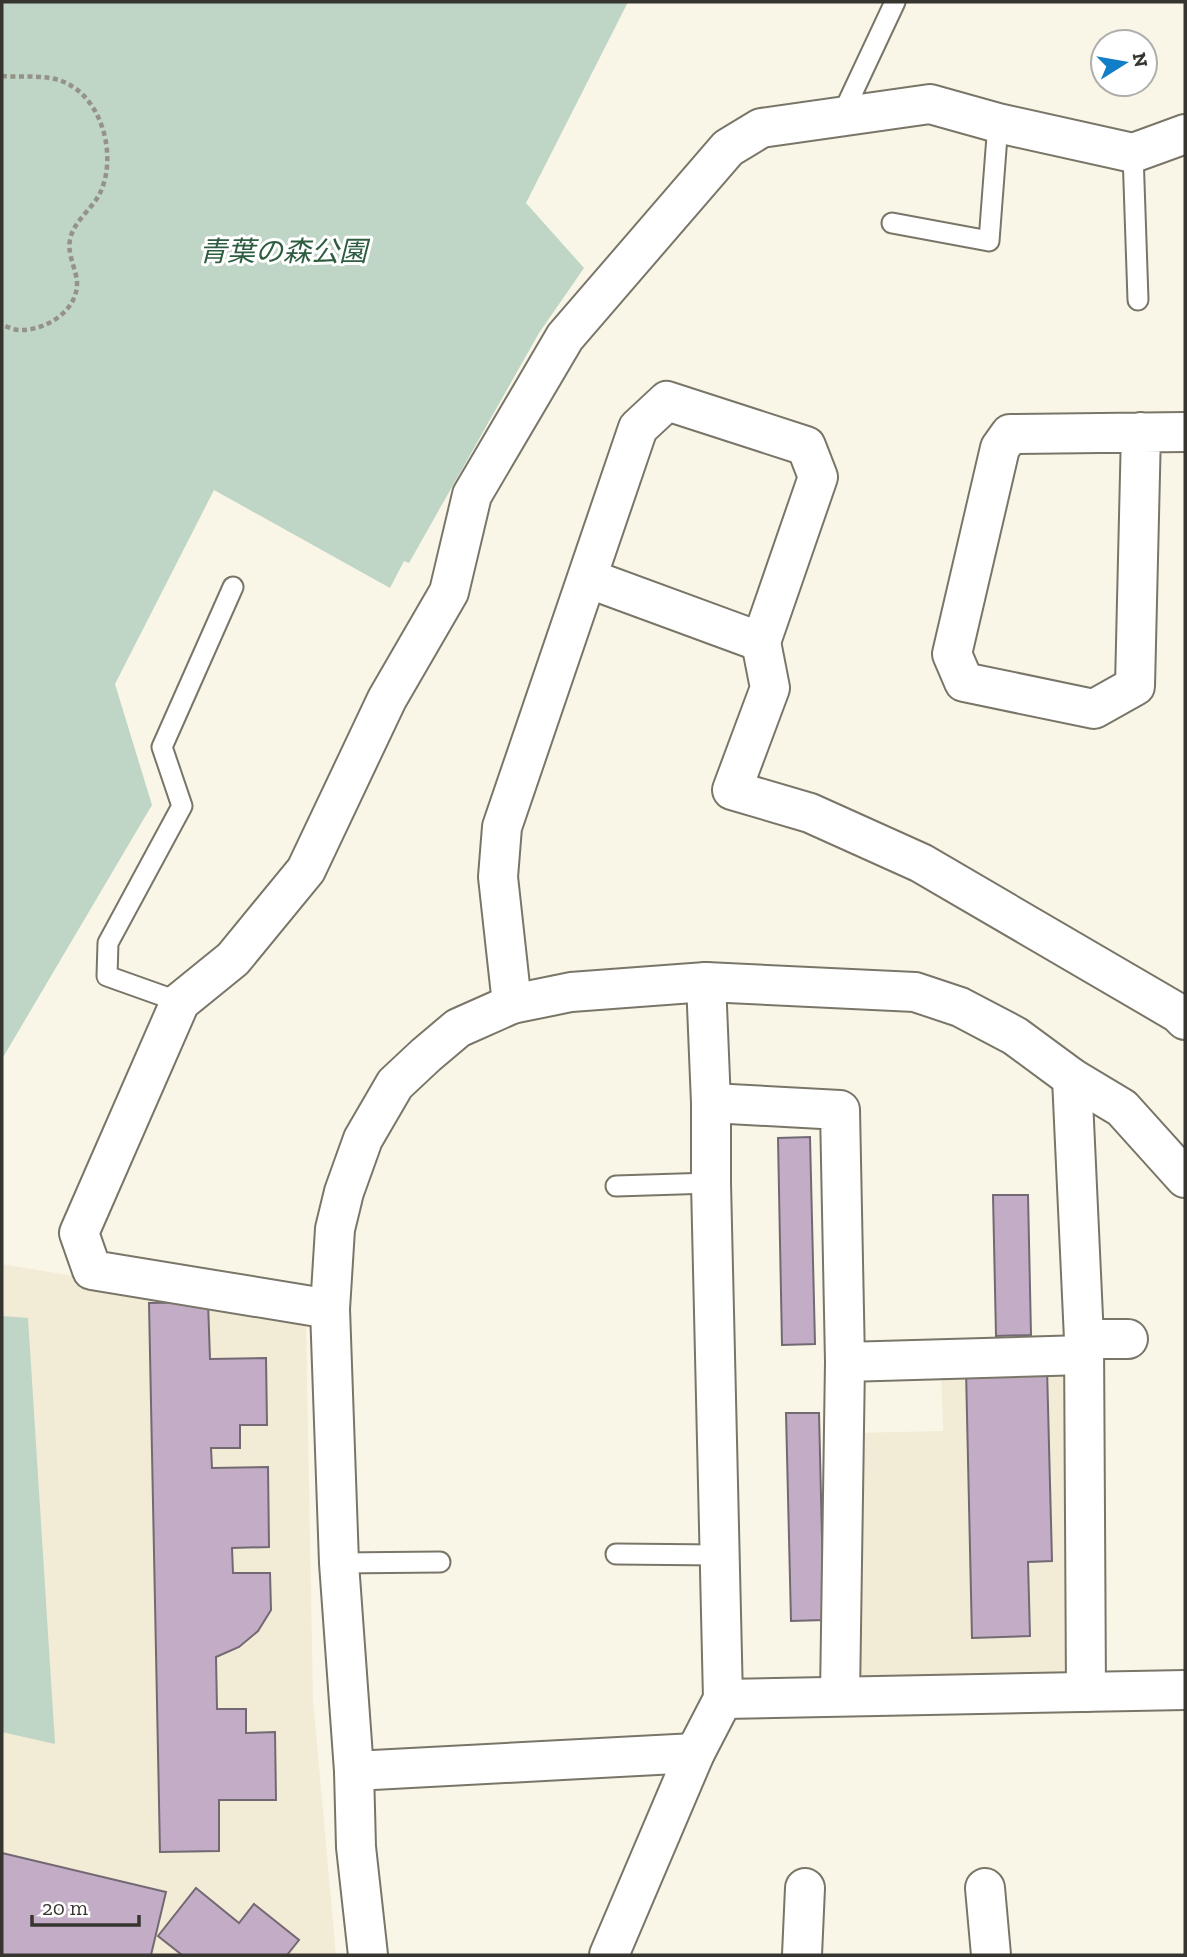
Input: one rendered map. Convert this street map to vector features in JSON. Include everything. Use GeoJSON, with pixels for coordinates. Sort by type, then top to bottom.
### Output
{"type":"FeatureCollection","features":[{"type":"Feature","properties":{"kind":"street"},"geometry":{"type":"LineString","coordinates":[[330,1309],[92,1270],[79,1233],[180,1002],[233,959],[306,870],[387,699],[449,592],[472,495],[565,337],[728,148],[761,128],[930,104],[998,123],[1133,153],[1185,134]]}},
{"type":"Feature","properties":{"kind":"street"},"geometry":{"type":"LineString","coordinates":[[512,1004],[498,877],[502,827],[638,428],[667,401],[806,446],[818,477],[761,642],[770,688],[732,790],[810,813],[921,863],[1178,1013],[1185,1020]]}},
{"type":"Feature","properties":{"kind":"street"},"geometry":{"type":"LineString","coordinates":[[1141,432],[1135,686],[1094,709],[964,682],[952,654],[1000,448],[1010,434],[1141,432],[1185,432]]}},
{"type":"Feature","properties":{"kind":"street"},"geometry":{"type":"LineString","coordinates":[[587,578],[761,642]]}},
{"type":"Feature","properties":{"kind":"street"},"geometry":{"type":"LineString","coordinates":[[609,1955],[695,1753],[723,1699],[711,1103],[706,982]]}},
{"type":"Feature","properties":{"kind":"street"},"geometry":{"type":"LineString","coordinates":[[368,1955],[356,1847],[354,1771],[339,1563],[330,1309],[335,1229],[344,1192],[363,1139],[395,1084],[458,1028],[512,1004],[571,992],[706,982],[915,992],[960,1007],[1015,1036],[1072,1078],[1122,1108],[1185,1178]]}},
{"type":"Feature","properties":{"kind":"street"},"geometry":{"type":"LineString","coordinates":[[1072,1078],[1084,1347],[1086,1692]]}},
{"type":"Feature","properties":{"kind":"street"},"geometry":{"type":"LineString","coordinates":[[711,1103],[840,1110],[845,1362],[840,1696]]}},
{"type":"Feature","properties":{"kind":"street"},"geometry":{"type":"LineString","coordinates":[[845,1362],[1084,1347],[1128,1339]]}},
{"type":"Feature","properties":{"kind":"street"},"geometry":{"type":"LineString","coordinates":[[723,1699],[1185,1690]]}},
{"type":"Feature","properties":{"kind":"street"},"geometry":{"type":"LineString","coordinates":[[1133,1691],[1185,1719]]}},
{"type":"Feature","properties":{"kind":"street"},"geometry":{"type":"LineString","coordinates":[[354,1771],[695,1753]]}},
{"type":"Feature","properties":{"kind":"street"},"geometry":{"type":"LineString","coordinates":[[802,1955],[805,1888]]}},
{"type":"Feature","properties":{"kind":"street"},"geometry":{"type":"LineString","coordinates":[[985,1888],[991,1955]]}},
{"type":"Feature","properties":{"kind":"lane"},"geometry":{"type":"LineString","coordinates":[[842,115],[895,2]]}},
{"type":"Feature","properties":{"kind":"lane"},"geometry":{"type":"LineString","coordinates":[[892,223],[989,241],[998,123]]}},
{"type":"Feature","properties":{"kind":"lane"},"geometry":{"type":"LineString","coordinates":[[1133,153],[1138,300]]}},
{"type":"Feature","properties":{"kind":"lane"},"geometry":{"type":"LineString","coordinates":[[180,1002],[107,976],[108,943],[182,806],[162,747],[233,587]]}},
{"type":"Feature","properties":{"kind":"lane"},"geometry":{"type":"LineString","coordinates":[[616,1186],[711,1183]]}},
{"type":"Feature","properties":{"kind":"lane"},"geometry":{"type":"LineString","coordinates":[[616,1554],[719,1555]]}},
{"type":"Feature","properties":{"kind":"lane"},"geometry":{"type":"LineString","coordinates":[[339,1563],[440,1562]]}},
{"type":"Feature","properties":{"kind":"path"},"geometry":{"type":"LineString","coordinates":[[2,76],[44,77],[71,85],[92,105],[104,131],[108,162],[100,194],[76,226],[69,241],[77,285],[68,311],[46,325],[21,331],[2,326]]}},
{"type":"Feature","properties":{"kind":"shaded area"},"geometry":{"type":"Polygon","coordinates":[[[2,1264],[97,1280],[306,1323],[313,1700],[336,1955],[2,1955],[2,1264]]]}},
{"type":"Feature","properties":{"kind":"shaded area"},"geometry":{"type":"Polygon","coordinates":[[[1063,1364],[1070,1666],[1050,1683],[857,1688],[850,1433],[943,1431],[941,1365],[1063,1364]]]}},
{"type":"Feature","properties":{"kind":"green space","name":"青葉の森公園"},"geometry":{"type":"Polygon","coordinates":[[[2,2],[628,2],[526,203],[584,268],[539,333],[409,563],[404,561],[390,588],[214,490],[115,684],[152,805],[2,1059],[2,2]]]}},
{"type":"Feature","properties":{"kind":"green space"},"geometry":{"type":"Polygon","coordinates":[[[2,1316],[28,1318],[55,1744],[2,1732],[2,1316]]]}},
{"type":"Feature","properties":{"kind":"building"},"geometry":{"type":"Polygon","coordinates":[[[810,1137],[815,1344],[782,1345],[778,1138],[810,1137]]]}},
{"type":"Feature","properties":{"kind":"building"},"geometry":{"type":"Polygon","coordinates":[[[993,1195],[1028,1195],[1031,1335],[996,1336],[993,1195]]]}},
{"type":"Feature","properties":{"kind":"building"},"geometry":{"type":"Polygon","coordinates":[[[208,1302],[210,1359],[266,1358],[267,1425],[240,1425],[240,1448],[211,1448],[212,1468],[268,1467],[269,1547],[232,1548],[233,1573],[270,1573],[271,1610],[258,1631],[239,1647],[216,1657],[217,1709],[246,1709],[246,1733],[275,1732],[276,1800],[219,1800],[219,1851],[160,1852],[149,1303],[208,1302]]]}},
{"type":"Feature","properties":{"kind":"building"},"geometry":{"type":"Polygon","coordinates":[[[1047,1368],[1052,1561],[1028,1562],[1030,1636],[972,1638],[966,1370],[1047,1368]]]}},
{"type":"Feature","properties":{"kind":"building"},"geometry":{"type":"Polygon","coordinates":[[[786,1413],[819,1413],[824,1620],[791,1621],[786,1413]]]}},
{"type":"Feature","properties":{"kind":"building"},"geometry":{"type":"Polygon","coordinates":[[[2,1853],[166,1892],[151,1955],[2,1955],[2,1853]]]}},
{"type":"Feature","properties":{"kind":"building"},"geometry":{"type":"Polygon","coordinates":[[[196,1888],[239,1923],[254,1904],[299,1940],[287,1955],[182,1955],[158,1936],[196,1888]]]}}]}
